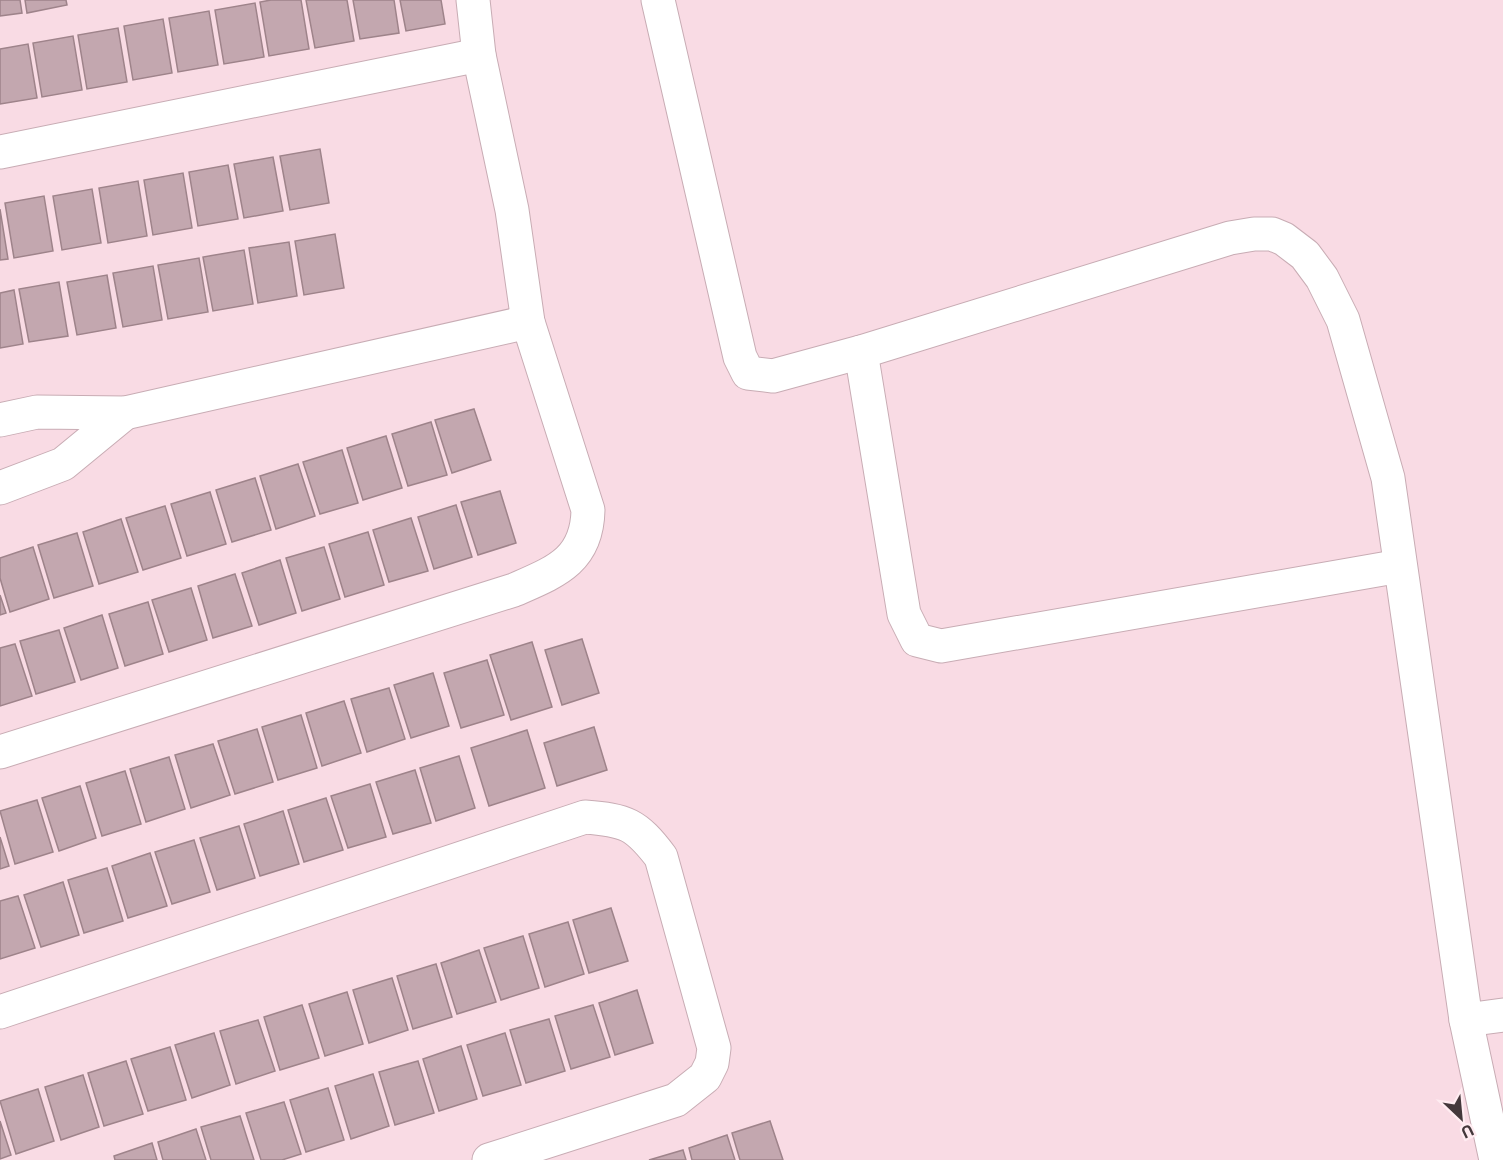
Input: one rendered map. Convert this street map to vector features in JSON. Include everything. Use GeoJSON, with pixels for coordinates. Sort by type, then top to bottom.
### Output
{"type":"FeatureCollection","features":[{"type":"Feature","properties":{"kind":"street"},"geometry":{"type":"LineString","coordinates":[[0,752],[514,590],[547,576],[569,561],[584,541],[588,526],[588,510],[528,322],[512,210],[479,56],[473,0]]}},
{"type":"Feature","properties":{"kind":"street"},"geometry":{"type":"LineString","coordinates":[[658,0],[740,357],[748,373],[773,376],[861,352],[1230,238],[1272,234],[1284,239],[1305,255],[1322,278],[1344,321],[1388,478],[1466,1020],[1496,1160]]}},
{"type":"Feature","properties":{"kind":"street"},"geometry":{"type":"LineString","coordinates":[[0,152],[479,56]]}},
{"type":"Feature","properties":{"kind":"street"},"geometry":{"type":"LineString","coordinates":[[0,420],[37,412],[125,413],[528,322]]}},
{"type":"Feature","properties":{"kind":"street"},"geometry":{"type":"LineString","coordinates":[[861,352],[904,614],[917,640],[941,646],[1400,566]]}},
{"type":"Feature","properties":{"kind":"street"},"geometry":{"type":"LineString","coordinates":[[0,488],[63,464],[125,413]]}},
{"type":"Feature","properties":{"kind":"street"},"geometry":{"type":"LineString","coordinates":[[0,1012],[585,818],[612,819],[633,826],[661,857],[714,1048],[712,1063],[705,1077],[676,1100],[529,1154],[489,1160]]}},
{"type":"Feature","properties":{"kind":"street"},"geometry":{"type":"LineString","coordinates":[[1466,1020],[1503,1015]]}},
{"type":"Feature","properties":{"kind":"building"},"geometry":{"type":"Polygon","coordinates":[[[0,0],[20,0],[22,13],[0,16],[0,0]]]}},
{"type":"Feature","properties":{"kind":"building"},"geometry":{"type":"Polygon","coordinates":[[[25,0],[66,0],[67,5],[27,13],[25,0]]]}},
{"type":"Feature","properties":{"kind":"building"},"geometry":{"type":"Polygon","coordinates":[[[301,0],[309,49],[269,56],[260,2],[301,0]]]}},
{"type":"Feature","properties":{"kind":"building"},"geometry":{"type":"Polygon","coordinates":[[[306,0],[347,0],[354,41],[315,48],[306,0]]]}},
{"type":"Feature","properties":{"kind":"building"},"geometry":{"type":"Polygon","coordinates":[[[353,0],[394,0],[399,33],[360,39],[353,0]]]}},
{"type":"Feature","properties":{"kind":"building"},"geometry":{"type":"Polygon","coordinates":[[[400,0],[441,0],[445,24],[406,31],[400,0]]]}},
{"type":"Feature","properties":{"kind":"building"},"geometry":{"type":"Polygon","coordinates":[[[255,3],[264,57],[224,64],[215,10],[255,3]]]}},
{"type":"Feature","properties":{"kind":"building"},"geometry":{"type":"Polygon","coordinates":[[[209,11],[218,65],[178,72],[169,18],[209,11]]]}},
{"type":"Feature","properties":{"kind":"building"},"geometry":{"type":"Polygon","coordinates":[[[163,19],[172,73],[133,80],[124,26],[163,19]]]}},
{"type":"Feature","properties":{"kind":"building"},"geometry":{"type":"Polygon","coordinates":[[[118,28],[127,82],[87,89],[78,35],[118,28]]]}},
{"type":"Feature","properties":{"kind":"building"},"geometry":{"type":"Polygon","coordinates":[[[73,36],[82,90],[42,97],[33,43],[73,36]]]}},
{"type":"Feature","properties":{"kind":"building"},"geometry":{"type":"Polygon","coordinates":[[[28,44],[37,98],[0,104],[0,49],[28,44]]]}},
{"type":"Feature","properties":{"kind":"building"},"geometry":{"type":"Polygon","coordinates":[[[320,149],[329,203],[290,210],[280,156],[320,149]]]}},
{"type":"Feature","properties":{"kind":"building"},"geometry":{"type":"Polygon","coordinates":[[[273,157],[283,211],[244,218],[234,164],[273,157]]]}},
{"type":"Feature","properties":{"kind":"building"},"geometry":{"type":"Polygon","coordinates":[[[228,165],[238,219],[198,226],[189,172],[228,165]]]}},
{"type":"Feature","properties":{"kind":"building"},"geometry":{"type":"Polygon","coordinates":[[[183,173],[192,228],[153,235],[144,180],[183,173]]]}},
{"type":"Feature","properties":{"kind":"building"},"geometry":{"type":"Polygon","coordinates":[[[138,181],[147,236],[108,243],[99,188],[138,181]]]}},
{"type":"Feature","properties":{"kind":"building"},"geometry":{"type":"Polygon","coordinates":[[[92,189],[101,243],[62,250],[53,196],[92,189]]]}},
{"type":"Feature","properties":{"kind":"building"},"geometry":{"type":"Polygon","coordinates":[[[44,196],[53,251],[14,258],[5,203],[44,196]]]}},
{"type":"Feature","properties":{"kind":"building"},"geometry":{"type":"Polygon","coordinates":[[[0,209],[8,259],[0,260],[0,209]]]}},
{"type":"Feature","properties":{"kind":"building"},"geometry":{"type":"Polygon","coordinates":[[[335,234],[344,288],[304,295],[295,241],[335,234]]]}},
{"type":"Feature","properties":{"kind":"building"},"geometry":{"type":"Polygon","coordinates":[[[289,242],[297,296],[258,303],[249,248],[289,242]]]}},
{"type":"Feature","properties":{"kind":"building"},"geometry":{"type":"Polygon","coordinates":[[[244,250],[253,304],[213,311],[203,257],[244,250]]]}},
{"type":"Feature","properties":{"kind":"building"},"geometry":{"type":"Polygon","coordinates":[[[199,258],[208,312],[168,319],[158,265],[199,258]]]}},
{"type":"Feature","properties":{"kind":"building"},"geometry":{"type":"Polygon","coordinates":[[[153,266],[162,320],[123,327],[113,273],[153,266]]]}},
{"type":"Feature","properties":{"kind":"building"},"geometry":{"type":"Polygon","coordinates":[[[107,275],[116,328],[77,335],[67,282],[107,275]]]}},
{"type":"Feature","properties":{"kind":"building"},"geometry":{"type":"Polygon","coordinates":[[[59,282],[68,336],[29,342],[19,289],[59,282]]]}},
{"type":"Feature","properties":{"kind":"building"},"geometry":{"type":"Polygon","coordinates":[[[14,290],[23,344],[0,348],[0,293],[14,290]]]}},
{"type":"Feature","properties":{"kind":"building"},"geometry":{"type":"Polygon","coordinates":[[[474,409],[491,460],[452,473],[435,420],[474,409]]]}},
{"type":"Feature","properties":{"kind":"building"},"geometry":{"type":"Polygon","coordinates":[[[431,422],[447,475],[408,486],[392,434],[431,422]]]}},
{"type":"Feature","properties":{"kind":"building"},"geometry":{"type":"Polygon","coordinates":[[[386,436],[402,488],[363,500],[347,448],[386,436]]]}},
{"type":"Feature","properties":{"kind":"building"},"geometry":{"type":"Polygon","coordinates":[[[342,450],[358,503],[320,514],[303,462],[342,450]]]}},
{"type":"Feature","properties":{"kind":"building"},"geometry":{"type":"Polygon","coordinates":[[[298,464],[315,516],[276,529],[260,476],[298,464]]]}},
{"type":"Feature","properties":{"kind":"building"},"geometry":{"type":"Polygon","coordinates":[[[255,478],[271,530],[232,542],[216,490],[255,478]]]}},
{"type":"Feature","properties":{"kind":"building"},"geometry":{"type":"Polygon","coordinates":[[[500,491],[516,543],[478,555],[461,502],[500,491]]]}},
{"type":"Feature","properties":{"kind":"building"},"geometry":{"type":"Polygon","coordinates":[[[210,492],[226,544],[187,556],[171,504],[210,492]]]}},
{"type":"Feature","properties":{"kind":"building"},"geometry":{"type":"Polygon","coordinates":[[[456,505],[472,557],[434,569],[418,517],[456,505]]]}},
{"type":"Feature","properties":{"kind":"building"},"geometry":{"type":"Polygon","coordinates":[[[165,506],[181,558],[143,570],[126,518],[165,506]]]}},
{"type":"Feature","properties":{"kind":"building"},"geometry":{"type":"Polygon","coordinates":[[[411,518],[428,571],[389,582],[373,530],[411,518]]]}},
{"type":"Feature","properties":{"kind":"building"},"geometry":{"type":"Polygon","coordinates":[[[121,519],[138,572],[99,584],[83,532],[121,519]]]}},
{"type":"Feature","properties":{"kind":"building"},"geometry":{"type":"Polygon","coordinates":[[[368,532],[384,585],[345,597],[329,544],[368,532]]]}},
{"type":"Feature","properties":{"kind":"building"},"geometry":{"type":"Polygon","coordinates":[[[77,533],[93,586],[54,598],[38,545],[77,533]]]}},
{"type":"Feature","properties":{"kind":"building"},"geometry":{"type":"Polygon","coordinates":[[[33,547],[49,599],[10,612],[0,578],[0,558],[33,547]]]}},
{"type":"Feature","properties":{"kind":"building"},"geometry":{"type":"Polygon","coordinates":[[[324,547],[340,599],[302,611],[286,558],[324,547]]]}},
{"type":"Feature","properties":{"kind":"building"},"geometry":{"type":"Polygon","coordinates":[[[280,560],[296,613],[259,625],[242,573],[280,560]]]}},
{"type":"Feature","properties":{"kind":"building"},"geometry":{"type":"Polygon","coordinates":[[[235,574],[252,626],[213,638],[198,586],[235,574]]]}},
{"type":"Feature","properties":{"kind":"building"},"geometry":{"type":"Polygon","coordinates":[[[191,588],[207,640],[169,652],[152,600],[191,588]]]}},
{"type":"Feature","properties":{"kind":"building"},"geometry":{"type":"Polygon","coordinates":[[[0,595],[6,613],[0,615],[0,595]]]}},
{"type":"Feature","properties":{"kind":"building"},"geometry":{"type":"Polygon","coordinates":[[[148,602],[163,654],[125,666],[109,614],[148,602]]]}},
{"type":"Feature","properties":{"kind":"building"},"geometry":{"type":"Polygon","coordinates":[[[102,615],[118,668],[81,680],[64,628],[102,615]]]}},
{"type":"Feature","properties":{"kind":"building"},"geometry":{"type":"Polygon","coordinates":[[[59,630],[75,682],[36,694],[20,641],[59,630]]]}},
{"type":"Feature","properties":{"kind":"building"},"geometry":{"type":"Polygon","coordinates":[[[582,639],[599,693],[562,705],[545,650],[582,639]]]}},
{"type":"Feature","properties":{"kind":"building"},"geometry":{"type":"Polygon","coordinates":[[[532,642],[552,707],[511,720],[490,655],[532,642]]]}},
{"type":"Feature","properties":{"kind":"building"},"geometry":{"type":"Polygon","coordinates":[[[15,644],[32,696],[0,706],[0,648],[15,644]]]}},
{"type":"Feature","properties":{"kind":"building"},"geometry":{"type":"Polygon","coordinates":[[[487,660],[504,715],[461,728],[444,673],[487,660]]]}},
{"type":"Feature","properties":{"kind":"building"},"geometry":{"type":"Polygon","coordinates":[[[433,673],[449,726],[411,738],[394,685],[433,673]]]}},
{"type":"Feature","properties":{"kind":"building"},"geometry":{"type":"Polygon","coordinates":[[[389,688],[405,739],[367,752],[351,699],[389,688]]]}},
{"type":"Feature","properties":{"kind":"building"},"geometry":{"type":"Polygon","coordinates":[[[344,701],[361,753],[322,766],[306,713],[344,701]]]}},
{"type":"Feature","properties":{"kind":"building"},"geometry":{"type":"Polygon","coordinates":[[[301,715],[317,768],[278,780],[262,727],[301,715]]]}},
{"type":"Feature","properties":{"kind":"building"},"geometry":{"type":"Polygon","coordinates":[[[594,727],[607,770],[557,786],[544,743],[594,727]]]}},
{"type":"Feature","properties":{"kind":"building"},"geometry":{"type":"Polygon","coordinates":[[[257,729],[273,782],[235,794],[218,741],[257,729]]]}},
{"type":"Feature","properties":{"kind":"building"},"geometry":{"type":"Polygon","coordinates":[[[527,730],[545,788],[489,806],[471,748],[527,730]]]}},
{"type":"Feature","properties":{"kind":"building"},"geometry":{"type":"Polygon","coordinates":[[[213,744],[230,795],[191,808],[175,755],[213,744]]]}},
{"type":"Feature","properties":{"kind":"building"},"geometry":{"type":"Polygon","coordinates":[[[459,756],[475,808],[436,821],[420,768],[459,756]]]}},
{"type":"Feature","properties":{"kind":"building"},"geometry":{"type":"Polygon","coordinates":[[[169,757],[185,809],[146,822],[130,769],[169,757]]]}},
{"type":"Feature","properties":{"kind":"building"},"geometry":{"type":"Polygon","coordinates":[[[415,770],[431,823],[393,834],[376,782],[415,770]]]}},
{"type":"Feature","properties":{"kind":"building"},"geometry":{"type":"Polygon","coordinates":[[[125,771],[141,824],[102,836],[86,783],[125,771]]]}},
{"type":"Feature","properties":{"kind":"building"},"geometry":{"type":"Polygon","coordinates":[[[370,784],[386,837],[348,848],[331,796],[370,784]]]}},
{"type":"Feature","properties":{"kind":"building"},"geometry":{"type":"Polygon","coordinates":[[[80,786],[96,838],[59,851],[42,798],[80,786]]]}},
{"type":"Feature","properties":{"kind":"building"},"geometry":{"type":"Polygon","coordinates":[[[326,798],[343,850],[304,862],[288,810],[326,798]]]}},
{"type":"Feature","properties":{"kind":"building"},"geometry":{"type":"Polygon","coordinates":[[[37,800],[53,852],[15,864],[0,811],[37,800]]]}},
{"type":"Feature","properties":{"kind":"building"},"geometry":{"type":"Polygon","coordinates":[[[283,811],[299,864],[260,876],[244,824],[283,811]]]}},
{"type":"Feature","properties":{"kind":"building"},"geometry":{"type":"Polygon","coordinates":[[[239,826],[255,878],[217,890],[200,838],[239,826]]]}},
{"type":"Feature","properties":{"kind":"building"},"geometry":{"type":"Polygon","coordinates":[[[0,837],[9,866],[0,869],[0,837]]]}},
{"type":"Feature","properties":{"kind":"building"},"geometry":{"type":"Polygon","coordinates":[[[194,840],[210,892],[172,904],[155,852],[194,840]]]}},
{"type":"Feature","properties":{"kind":"building"},"geometry":{"type":"Polygon","coordinates":[[[150,853],[167,906],[128,918],[112,866],[150,853]]]}},
{"type":"Feature","properties":{"kind":"building"},"geometry":{"type":"Polygon","coordinates":[[[107,868],[123,921],[84,933],[68,880],[107,868]]]}},
{"type":"Feature","properties":{"kind":"building"},"geometry":{"type":"Polygon","coordinates":[[[63,882],[79,935],[41,947],[24,895],[63,882]]]}},
{"type":"Feature","properties":{"kind":"building"},"geometry":{"type":"Polygon","coordinates":[[[18,896],[35,948],[0,959],[0,901],[18,896]]]}},
{"type":"Feature","properties":{"kind":"building"},"geometry":{"type":"Polygon","coordinates":[[[611,908],[628,961],[589,973],[573,920],[611,908]]]}},
{"type":"Feature","properties":{"kind":"building"},"geometry":{"type":"Polygon","coordinates":[[[568,922],[584,974],[545,987],[529,934],[568,922]]]}},
{"type":"Feature","properties":{"kind":"building"},"geometry":{"type":"Polygon","coordinates":[[[523,936],[539,988],[501,1000],[484,948],[523,936]]]}},
{"type":"Feature","properties":{"kind":"building"},"geometry":{"type":"Polygon","coordinates":[[[479,950],[496,1002],[457,1014],[441,963],[479,950]]]}},
{"type":"Feature","properties":{"kind":"building"},"geometry":{"type":"Polygon","coordinates":[[[436,964],[452,1017],[413,1029],[397,976],[436,964]]]}},
{"type":"Feature","properties":{"kind":"building"},"geometry":{"type":"Polygon","coordinates":[[[392,978],[408,1030],[369,1043],[353,990],[392,978]]]}},
{"type":"Feature","properties":{"kind":"building"},"geometry":{"type":"Polygon","coordinates":[[[637,990],[653,1043],[615,1055],[599,1003],[637,990]]]}},
{"type":"Feature","properties":{"kind":"building"},"geometry":{"type":"Polygon","coordinates":[[[347,992],[363,1044],[325,1056],[309,1004],[347,992]]]}},
{"type":"Feature","properties":{"kind":"building"},"geometry":{"type":"Polygon","coordinates":[[[302,1005],[319,1058],[280,1070],[264,1017],[302,1005]]]}},
{"type":"Feature","properties":{"kind":"building"},"geometry":{"type":"Polygon","coordinates":[[[593,1005],[610,1057],[571,1069],[555,1016],[593,1005]]]}},
{"type":"Feature","properties":{"kind":"building"},"geometry":{"type":"Polygon","coordinates":[[[549,1019],[565,1071],[526,1083],[510,1030],[549,1019]]]}},
{"type":"Feature","properties":{"kind":"building"},"geometry":{"type":"Polygon","coordinates":[[[258,1020],[275,1071],[236,1084],[220,1031],[258,1020]]]}},
{"type":"Feature","properties":{"kind":"building"},"geometry":{"type":"Polygon","coordinates":[[[214,1033],[230,1085],[192,1098],[175,1045],[214,1033]]]}},
{"type":"Feature","properties":{"kind":"building"},"geometry":{"type":"Polygon","coordinates":[[[505,1033],[521,1085],[483,1096],[467,1045],[505,1033]]]}},
{"type":"Feature","properties":{"kind":"building"},"geometry":{"type":"Polygon","coordinates":[[[461,1046],[477,1099],[439,1111],[423,1059],[461,1046]]]}},
{"type":"Feature","properties":{"kind":"building"},"geometry":{"type":"Polygon","coordinates":[[[170,1047],[186,1100],[148,1111],[131,1059],[170,1047]]]}},
{"type":"Feature","properties":{"kind":"building"},"geometry":{"type":"Polygon","coordinates":[[[126,1061],[143,1114],[104,1126],[88,1073],[126,1061]]]}},
{"type":"Feature","properties":{"kind":"building"},"geometry":{"type":"Polygon","coordinates":[[[418,1061],[434,1113],[395,1125],[379,1072],[418,1061]]]}},
{"type":"Feature","properties":{"kind":"building"},"geometry":{"type":"Polygon","coordinates":[[[373,1074],[389,1126],[351,1139],[335,1086],[373,1074]]]}},
{"type":"Feature","properties":{"kind":"building"},"geometry":{"type":"Polygon","coordinates":[[[83,1075],[99,1127],[61,1140],[45,1087],[83,1075]]]}},
{"type":"Feature","properties":{"kind":"building"},"geometry":{"type":"Polygon","coordinates":[[[328,1088],[344,1140],[306,1152],[290,1100],[328,1088]]]}},
{"type":"Feature","properties":{"kind":"building"},"geometry":{"type":"Polygon","coordinates":[[[38,1089],[54,1141],[16,1154],[0,1101],[38,1089]]]}},
{"type":"Feature","properties":{"kind":"building"},"geometry":{"type":"Polygon","coordinates":[[[284,1102],[301,1154],[282,1160],[261,1160],[246,1113],[284,1102]]]}},
{"type":"Feature","properties":{"kind":"building"},"geometry":{"type":"Polygon","coordinates":[[[240,1116],[254,1160],[211,1160],[201,1127],[240,1116]]]}},
{"type":"Feature","properties":{"kind":"building"},"geometry":{"type":"Polygon","coordinates":[[[0,1121],[11,1155],[0,1159],[0,1121]]]}},
{"type":"Feature","properties":{"kind":"building"},"geometry":{"type":"Polygon","coordinates":[[[770,1121],[783,1160],[740,1160],[732,1133],[770,1121]]]}},
{"type":"Feature","properties":{"kind":"building"},"geometry":{"type":"Polygon","coordinates":[[[196,1129],[206,1160],[163,1160],[158,1142],[196,1129]]]}},
{"type":"Feature","properties":{"kind":"building"},"geometry":{"type":"Polygon","coordinates":[[[727,1135],[735,1160],[692,1160],[689,1148],[727,1135]]]}},
{"type":"Feature","properties":{"kind":"building"},"geometry":{"type":"Polygon","coordinates":[[[152,1143],[157,1160],[115,1160],[114,1156],[152,1143]]]}},
{"type":"Feature","properties":{"kind":"building"},"geometry":{"type":"Polygon","coordinates":[[[683,1150],[686,1160],[649,1160],[683,1150]]]}}]}
